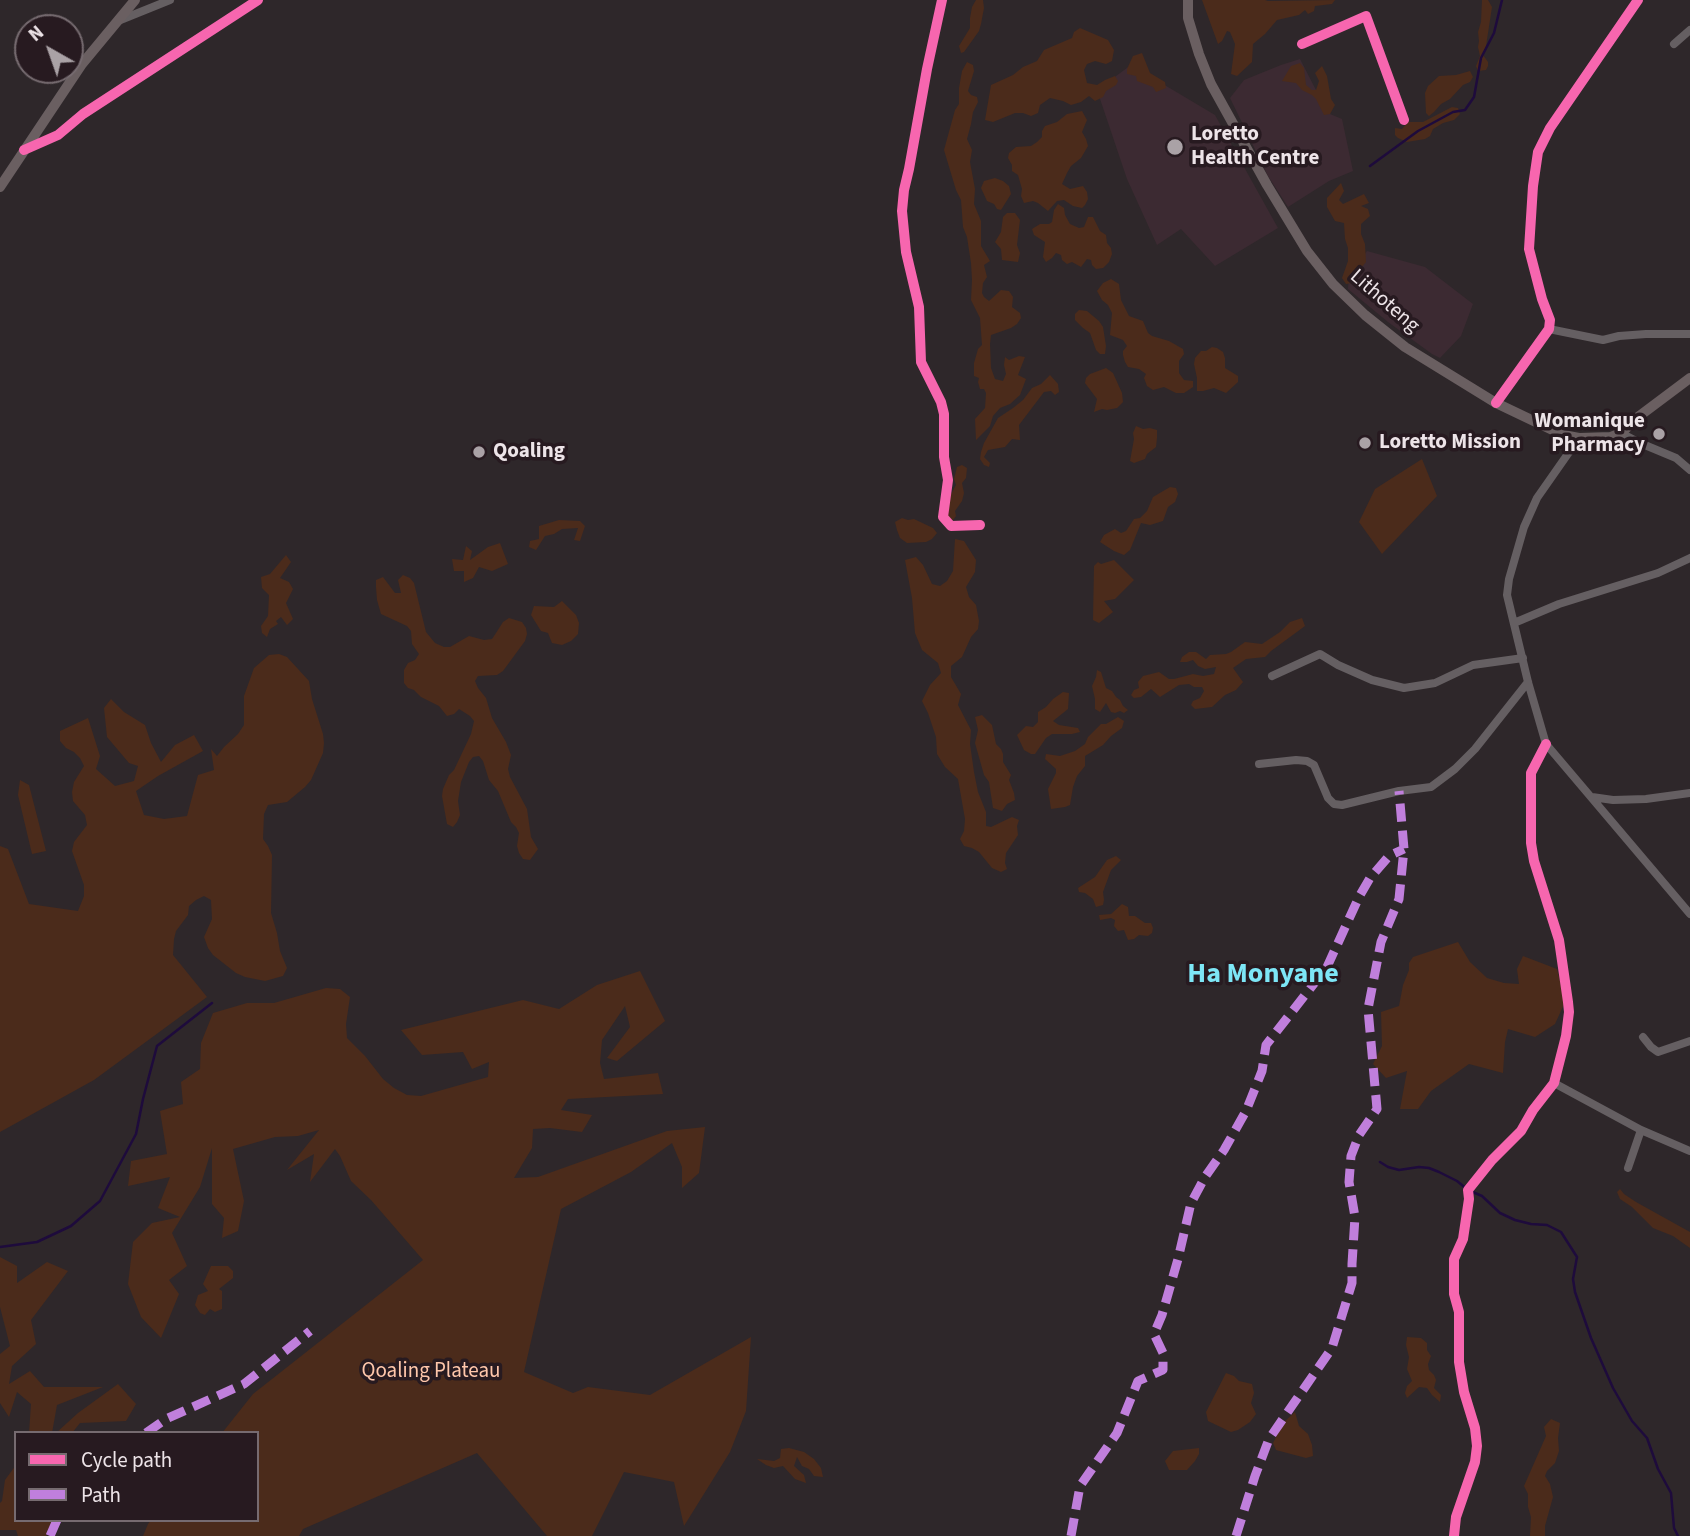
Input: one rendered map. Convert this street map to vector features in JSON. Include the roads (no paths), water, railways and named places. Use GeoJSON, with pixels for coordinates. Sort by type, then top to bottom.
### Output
{"type":"FeatureCollection","features":[{"type":"Feature","properties":{"kind":"main road"},"geometry":{"type":"LineString","coordinates":[[0,187],[82,64],[135,0]]}},
{"type":"Feature","properties":{"kind":"main road","name":"Lithoteng"},"geometry":{"type":"LineString","coordinates":[[1188,0],[1188,18],[1211,85],[1267,185],[1333,284],[1365,315],[1405,347],[1496,403],[1563,435],[1611,438],[1621,433]]}},
{"type":"Feature","properties":{"kind":"main road"},"geometry":{"type":"LineString","coordinates":[[1621,433],[1690,378]]}},
{"type":"Feature","properties":{"kind":"street"},"geometry":{"type":"LineString","coordinates":[[118,21],[170,0]]}},
{"type":"Feature","properties":{"kind":"street"},"geometry":{"type":"LineString","coordinates":[[24,150],[58,135],[83,114],[258,0]]}},
{"type":"Feature","properties":{"kind":"street"},"geometry":{"type":"LineString","coordinates":[[942,0],[904,190],[903,223],[906,252],[919,307],[921,362],[941,402],[944,414],[944,457],[948,480],[943,517],[951,526],[980,525]]}},
{"type":"Feature","properties":{"kind":"street"},"geometry":{"type":"LineString","coordinates":[[1496,403],[1549,329],[1550,320],[1529,249],[1538,152],[1550,128],[1638,0]]}},
{"type":"Feature","properties":{"kind":"street"},"geometry":{"type":"LineString","coordinates":[[1302,44],[1366,16],[1404,120]]}},
{"type":"Feature","properties":{"kind":"street"},"geometry":{"type":"LineString","coordinates":[[1674,44],[1690,30]]}},
{"type":"Feature","properties":{"kind":"street"},"geometry":{"type":"LineString","coordinates":[[1549,329],[1603,340],[1619,336],[1690,334]]}},
{"type":"Feature","properties":{"kind":"street"},"geometry":{"type":"LineString","coordinates":[[1621,433],[1676,458],[1690,470]]}},
{"type":"Feature","properties":{"kind":"street"},"geometry":{"type":"LineString","coordinates":[[1579,438],[1537,498],[1524,527],[1507,595],[1546,744],[1690,914]]}},
{"type":"Feature","properties":{"kind":"street"},"geometry":{"type":"LineString","coordinates":[[1514,623],[1559,604],[1658,573],[1690,558]]}},
{"type":"Feature","properties":{"kind":"street"},"geometry":{"type":"LineString","coordinates":[[1272,677],[1320,654],[1372,680],[1404,688],[1435,682],[1473,665],[1523,658]]}},
{"type":"Feature","properties":{"kind":"street"},"geometry":{"type":"LineString","coordinates":[[1259,764],[1307,761],[1314,765],[1328,798],[1334,804],[1399,790],[1431,787],[1455,769],[1484,739],[1528,682]]}},
{"type":"Feature","properties":{"kind":"street"},"geometry":{"type":"LineString","coordinates":[[1454,1536],[1456,1517],[1478,1446],[1458,1362],[1459,1312],[1454,1294],[1454,1259],[1463,1239],[1468,1190],[1492,1160],[1521,1131],[1554,1083],[1569,1012],[1559,940],[1534,861],[1531,843],[1531,774],[1546,744]]}},
{"type":"Feature","properties":{"kind":"street"},"geometry":{"type":"LineString","coordinates":[[1592,797],[1614,800],[1690,793]]}},
{"type":"Feature","properties":{"kind":"street"},"geometry":{"type":"LineString","coordinates":[[1643,1037],[1650,1047],[1658,1052],[1690,1041]]}},
{"type":"Feature","properties":{"kind":"street"},"geometry":{"type":"LineString","coordinates":[[1554,1083],[1641,1130],[1690,1150]]}},
{"type":"Feature","properties":{"kind":"street"},"geometry":{"type":"LineString","coordinates":[[1628,1168],[1641,1130]]}},
{"type":"Feature","properties":{"kind":"waterway"},"geometry":{"type":"LineString","coordinates":[[1370,166],[1418,131],[1453,112],[1465,110],[1474,97],[1481,58],[1494,33],[1502,0]]}},
{"type":"Feature","properties":{"kind":"waterway"},"geometry":{"type":"LineString","coordinates":[[0,1247],[37,1242],[71,1226],[100,1201],[136,1134],[157,1046],[212,1003]]}},
{"type":"Feature","properties":{"kind":"waterway"},"geometry":{"type":"LineString","coordinates":[[1380,1162],[1399,1170],[1429,1168],[1482,1196],[1500,1213],[1515,1220],[1547,1225],[1561,1232],[1577,1257],[1573,1279],[1575,1292],[1591,1338],[1613,1388],[1632,1421],[1647,1438],[1658,1469],[1671,1493],[1674,1528],[1678,1536]]}},
{"type":"Feature","properties":{"kind":"place","name":"Loretto Health Centre"},"geometry":{"type":"Point","coordinates":[1175,147]}},
{"type":"Feature","properties":{"kind":"place","name":"Womanique Pharmacy"},"geometry":{"type":"Point","coordinates":[1659,434]}},
{"type":"Feature","properties":{"kind":"place","name":"Loretto Mission"},"geometry":{"type":"Point","coordinates":[1365,443]}},
{"type":"Feature","properties":{"kind":"place","name":"Qoaling"},"geometry":{"type":"Point","coordinates":[479,452]}},
{"type":"Feature","properties":{"kind":"district","name":"Ha Monyane"},"geometry":{"type":"Point","coordinates":[1263,976]}},
{"type":"Feature","properties":{"kind":"park label","name":"Qoaling Plateau"},"geometry":{"type":"Point","coordinates":[431,1372]}}]}
